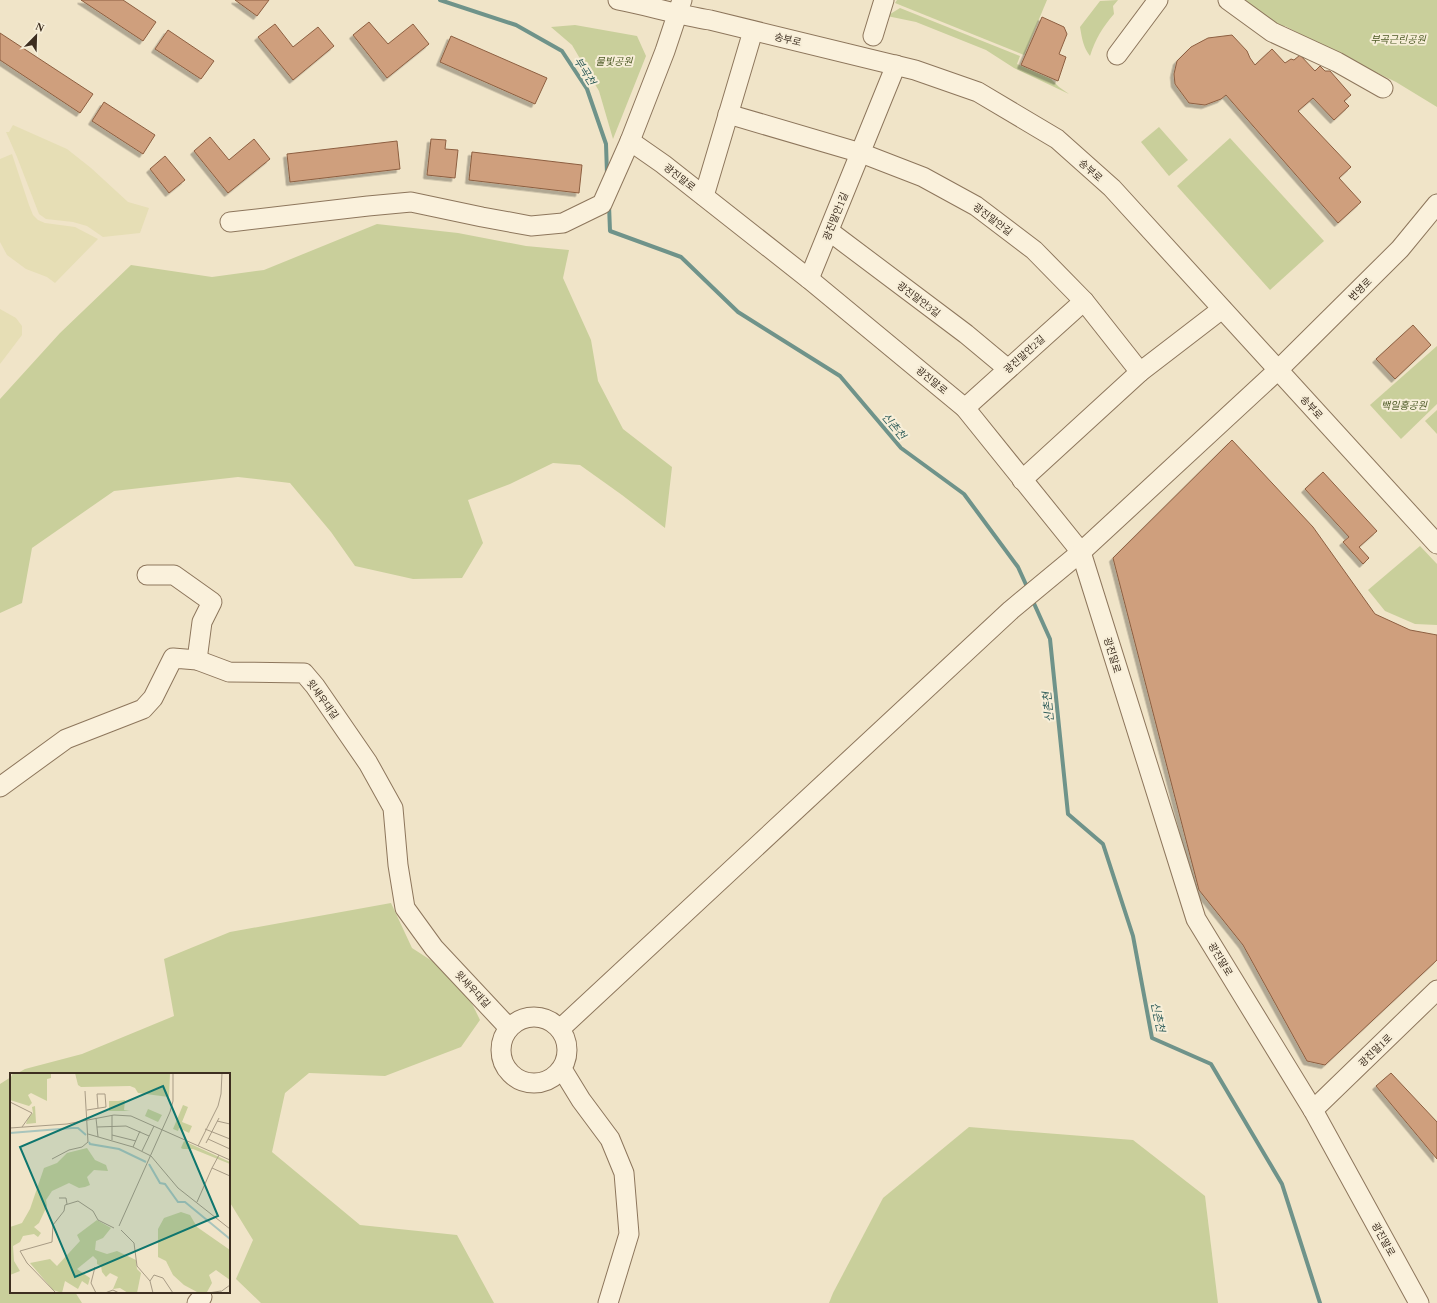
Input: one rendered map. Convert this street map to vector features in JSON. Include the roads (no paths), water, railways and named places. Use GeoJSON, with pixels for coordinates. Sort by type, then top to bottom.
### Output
{"type":"FeatureCollection","features":[{"type":"Feature","properties":{"kind":"street","name":"송부로"},"geometry":{"type":"LineString","coordinates":[[618,0],[648,5],[681,7],[753,30],[915,70],[978,92],[1057,139],[1112,188],[1437,544]]}},
{"type":"Feature","properties":{"kind":"street"},"geometry":{"type":"LineString","coordinates":[[873,36],[884,0]]}},
{"type":"Feature","properties":{"kind":"street"},"geometry":{"type":"LineString","coordinates":[[1117,55],[1158,0]]}},
{"type":"Feature","properties":{"kind":"street"},"geometry":{"type":"LineString","coordinates":[[1228,0],[1272,32],[1337,62],[1383,88]]}},
{"type":"Feature","properties":{"kind":"street"},"geometry":{"type":"LineString","coordinates":[[230,222],[411,202],[531,226],[563,223],[602,204],[627,148],[681,7]]}},
{"type":"Feature","properties":{"kind":"street"},"geometry":{"type":"LineString","coordinates":[[704,196],[753,30]]}},
{"type":"Feature","properties":{"kind":"street","name":"광진말안1길"},"geometry":{"type":"LineString","coordinates":[[809,279],[896,65]]}},
{"type":"Feature","properties":{"kind":"street","name":"광진말안길"},"geometry":{"type":"LineString","coordinates":[[728,114],[861,153],[923,177],[976,206],[1034,250],[1084,301],[1140,372]]}},
{"type":"Feature","properties":{"kind":"street","name":"광진말로"},"geometry":{"type":"LineString","coordinates":[[627,148],[663,164],[809,279],[965,408],[1081,552],[1196,918],[1313,1110],[1419,1303]]}},
{"type":"Feature","properties":{"kind":"street","name":"번영로"},"geometry":{"type":"LineString","coordinates":[[560,1029],[1011,610],[1081,552],[1278,370],[1400,249],[1437,204]]}},
{"type":"Feature","properties":{"kind":"street","name":"광진말안3길"},"geometry":{"type":"LineString","coordinates":[[829,231],[966,334],[1008,369]]}},
{"type":"Feature","properties":{"kind":"street","name":"광진말안2길"},"geometry":{"type":"LineString","coordinates":[[965,408],[1084,301]]}},
{"type":"Feature","properties":{"kind":"street"},"geometry":{"type":"LineString","coordinates":[[1022,480],[1140,372],[1222,309]]}},
{"type":"Feature","properties":{"kind":"street"},"geometry":{"type":"LineString","coordinates":[[147,575],[174,575],[212,602],[202,622],[197,660]]}},
{"type":"Feature","properties":{"kind":"street","name":"윗새우대길"},"geometry":{"type":"LineString","coordinates":[[0,787],[66,740],[143,709],[153,698],[173,658],[197,660],[229,672],[304,673],[315,686],[368,763],[394,808],[398,865],[405,908],[434,948],[509,1028]]}},
{"type":"Feature","properties":{"kind":"street","name":"광진말1로"},"geometry":{"type":"LineString","coordinates":[[1313,1110],[1437,990]]}},
{"type":"Feature","properties":{"kind":"street"},"geometry":{"type":"LineString","coordinates":[[532,1016],[542,1017],[552,1022],[560,1029],[566,1038],[568,1048],[566,1059],[555,1074],[543,1082],[532,1083],[521,1080],[511,1074],[504,1065],[501,1054],[501,1043],[505,1032],[512,1024],[521,1019],[532,1016]]}},
{"type":"Feature","properties":{"kind":"street"},"geometry":{"type":"LineString","coordinates":[[555,1074],[580,1100],[610,1139],[624,1173],[630,1234],[608,1303]]}},
{"type":"Feature","properties":{"kind":"waterway","name":"부곡천"},"geometry":{"type":"LineString","coordinates":[[440,0],[516,25],[562,51],[587,89],[606,144],[607,174]]}},
{"type":"Feature","properties":{"kind":"waterway","name":"신촌천"},"geometry":{"type":"LineString","coordinates":[[609,205],[610,231],[681,257],[738,312],[840,376],[901,448],[964,494],[1018,567],[1028,589]]}},
{"type":"Feature","properties":{"kind":"waterway","name":"신촌천"},"geometry":{"type":"LineString","coordinates":[[1032,599],[1050,639],[1068,814],[1103,844],[1133,936],[1152,1038],[1211,1064],[1282,1184],[1320,1303]]}},
{"type":"Feature","properties":{"kind":"park label","name":"부곡근린공원"},"geometry":{"type":"Point","coordinates":[1398,39]}},
{"type":"Feature","properties":{"kind":"park label","name":"물빛공원"},"geometry":{"type":"Point","coordinates":[614,61]}},
{"type":"Feature","properties":{"kind":"park label","name":"백일홍공원"},"geometry":{"type":"Point","coordinates":[1404,405]}}]}
